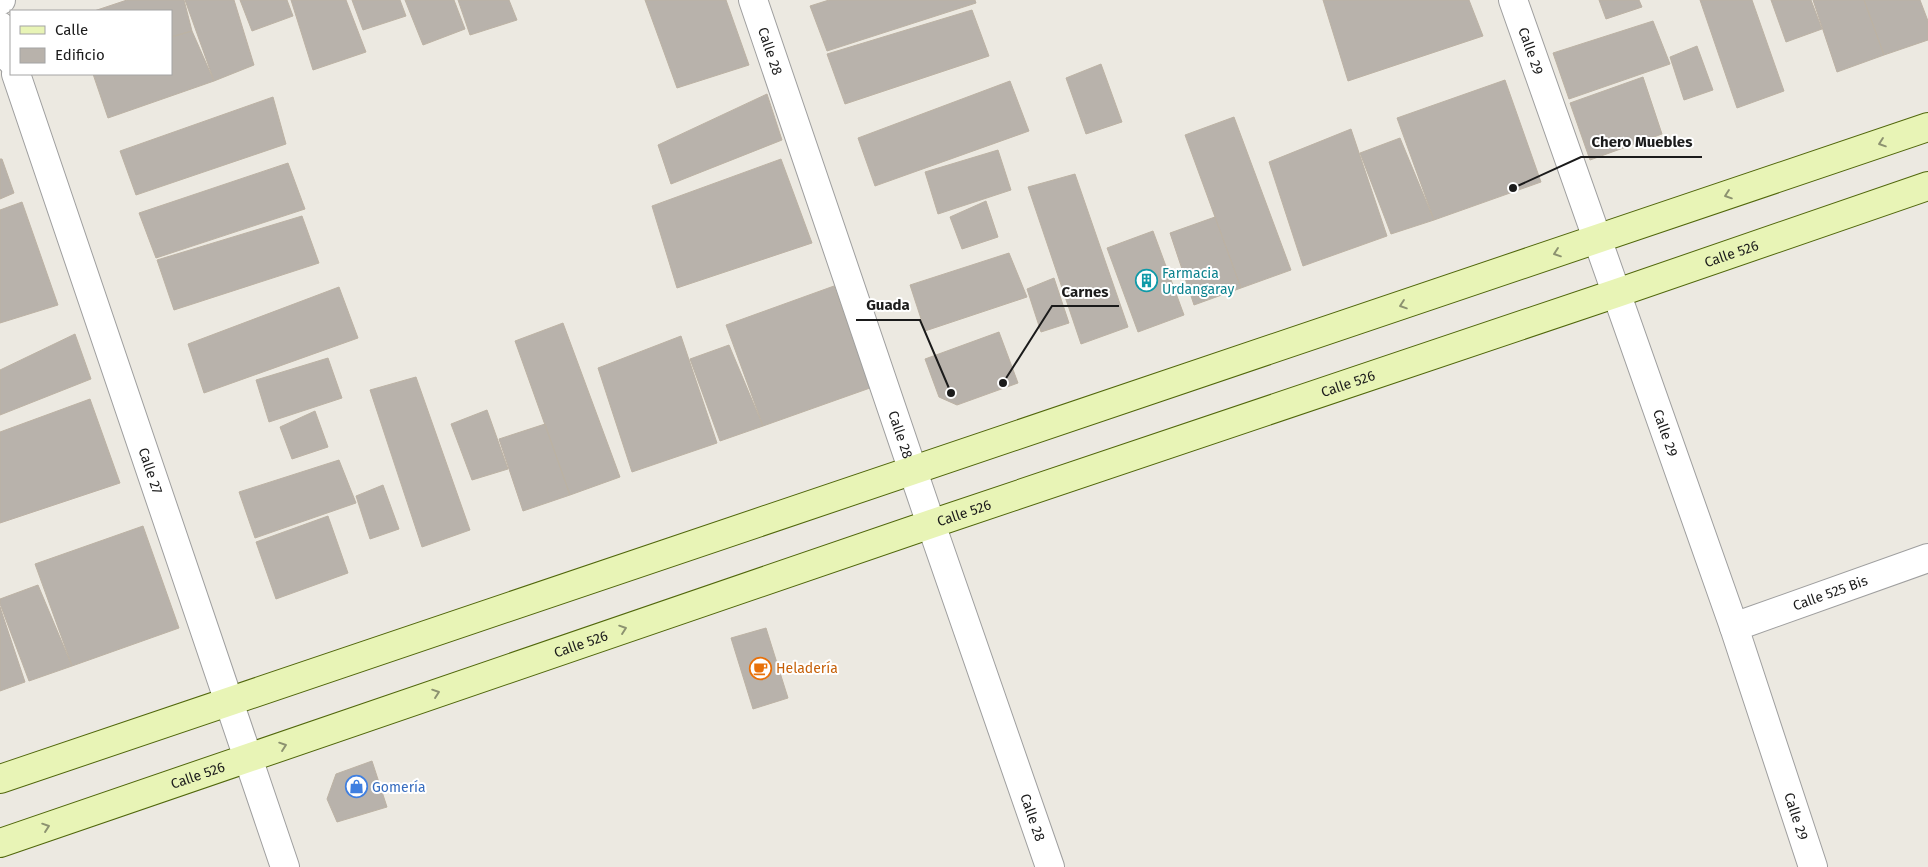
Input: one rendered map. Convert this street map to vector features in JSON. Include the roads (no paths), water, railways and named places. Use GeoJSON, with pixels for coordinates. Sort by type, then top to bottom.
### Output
{"type":"FeatureCollection","features":[{"type":"Feature","properties":{"kind":"main road"},"geometry":{"type":"LineString","coordinates":[[0,778],[1928,127]]}},
{"type":"Feature","properties":{"kind":"main road","name":"Calle 526"},"geometry":{"type":"LineString","coordinates":[[0,842],[1928,186]]}},
{"type":"Feature","properties":{"kind":"street","name":"Calle 28"},"geometry":{"type":"LineString","coordinates":[[753,0],[1050,867]]}},
{"type":"Feature","properties":{"kind":"street","name":"Calle 29"},"geometry":{"type":"LineString","coordinates":[[1513,0],[1618,293],[1734,627],[1813,867]]}},
{"type":"Feature","properties":{"kind":"street"},"geometry":{"type":"LineString","coordinates":[[0,26],[10,57]]}},
{"type":"Feature","properties":{"kind":"street","name":"Calle 27"},"geometry":{"type":"LineString","coordinates":[[16,75],[285,867]]}},
{"type":"Feature","properties":{"kind":"street","name":"Calle 525 Bis"},"geometry":{"type":"LineString","coordinates":[[1734,627],[1928,558]]}},
{"type":"Feature","properties":{"kind":"place","name":"Chero Muebles"},"geometry":{"type":"Point","coordinates":[1513,188]}},
{"type":"Feature","properties":{"kind":"place","name":"Farmacia Urdangaray"},"geometry":{"type":"Point","coordinates":[1146,281]}},
{"type":"Feature","properties":{"kind":"place","name":"Carnes"},"geometry":{"type":"Point","coordinates":[1003,383]}},
{"type":"Feature","properties":{"kind":"place","name":"Guada"},"geometry":{"type":"Point","coordinates":[951,393]}},
{"type":"Feature","properties":{"kind":"place","name":"Heladería"},"geometry":{"type":"Point","coordinates":[760,668]}},
{"type":"Feature","properties":{"kind":"place","name":"Gomería"},"geometry":{"type":"Point","coordinates":[356,787]}}]}
